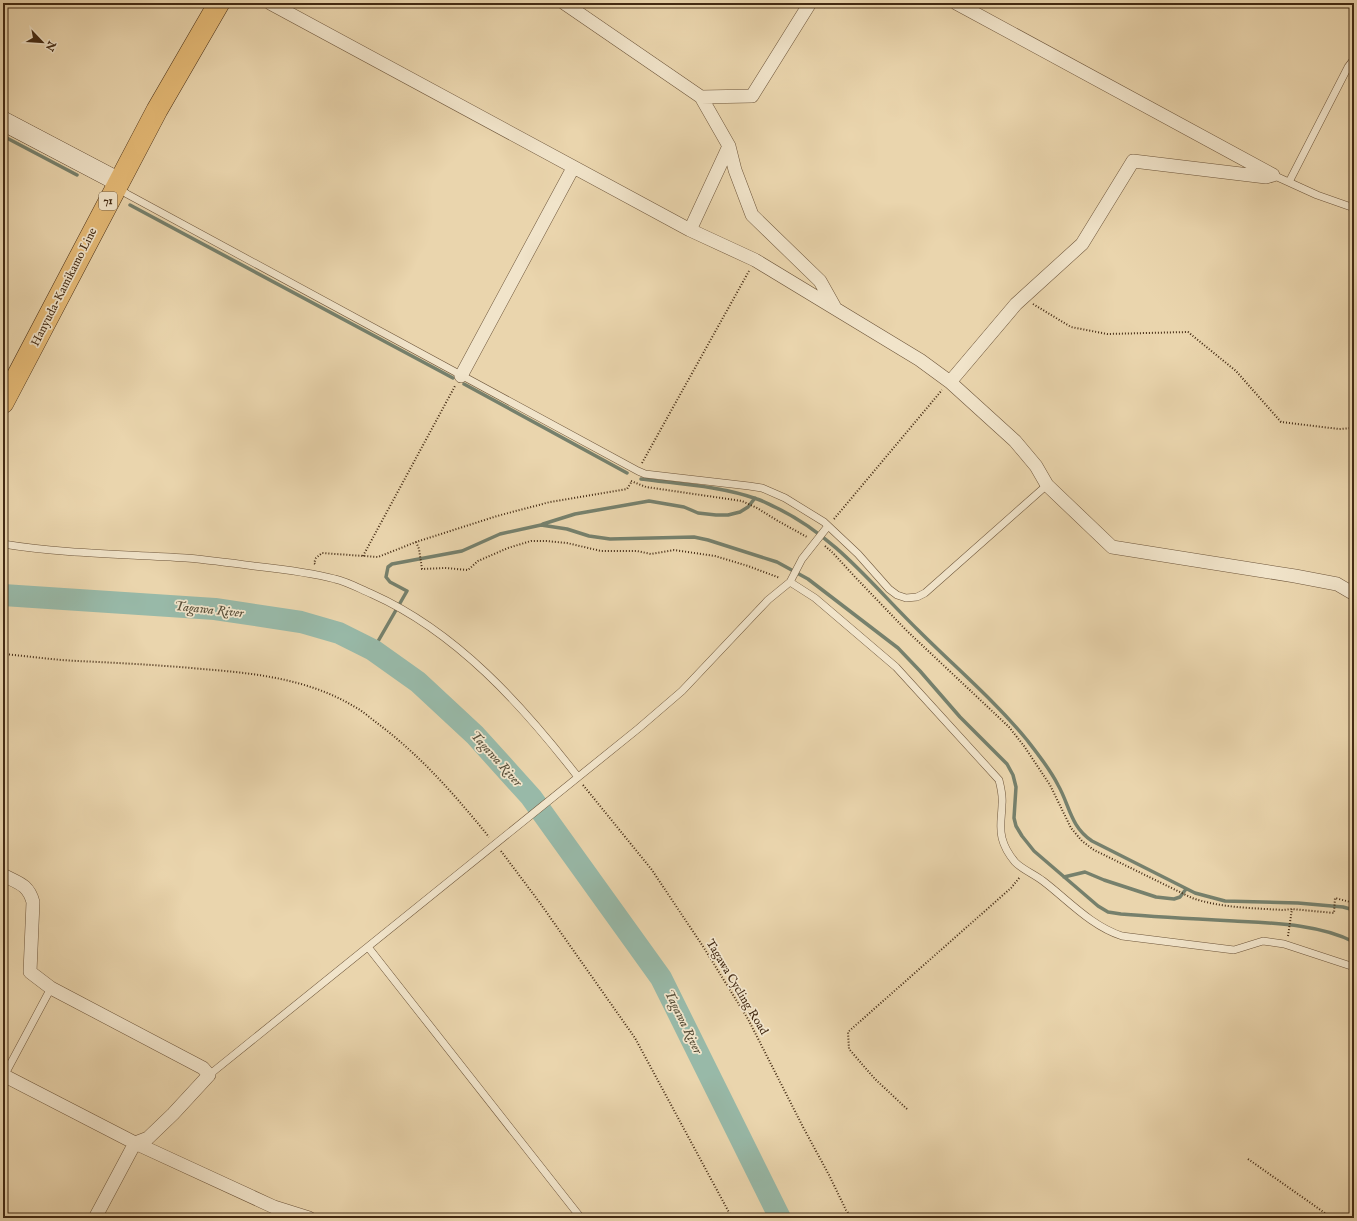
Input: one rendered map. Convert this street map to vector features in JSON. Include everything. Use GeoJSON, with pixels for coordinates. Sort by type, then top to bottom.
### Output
{"type":"FeatureCollection","features":[{"type":"Feature","properties":{"kind":"main road","name":"Hanyuda-Kamikamo Line"},"geometry":{"type":"LineString","coordinates":[[3,403],[157,110],[219,3]]}},
{"type":"Feature","properties":{"kind":"street"},"geometry":{"type":"LineString","coordinates":[[270,3],[690,230],[755,260],[920,360],[950,382],[1015,441],[1036,466],[1047,484],[1112,547],[1337,584],[1354,594]]}},
{"type":"Feature","properties":{"kind":"street"},"geometry":{"type":"LineString","coordinates":[[564,3],[701,97],[729,146],[735,170],[752,215],[820,281],[835,308]]}},
{"type":"Feature","properties":{"kind":"street"},"geometry":{"type":"LineString","coordinates":[[701,97],[752,96],[810,3]]}},
{"type":"Feature","properties":{"kind":"street"},"geometry":{"type":"LineString","coordinates":[[956,3],[1273,175]]}},
{"type":"Feature","properties":{"kind":"street"},"geometry":{"type":"LineString","coordinates":[[3,121],[119,182]]}},
{"type":"Feature","properties":{"kind":"street"},"geometry":{"type":"LineString","coordinates":[[690,230],[729,146]]}},
{"type":"Feature","properties":{"kind":"street"},"geometry":{"type":"LineString","coordinates":[[950,382],[1022,297],[1082,244],[1133,161],[1266,177],[1273,175]]}},
{"type":"Feature","properties":{"kind":"street"},"geometry":{"type":"LineString","coordinates":[[461,376],[573,168]]}},
{"type":"Feature","properties":{"kind":"street"},"geometry":{"type":"LineString","coordinates":[[3,875],[27,888],[31,894],[33,902],[30,972],[51,988],[203,1068],[209,1075],[173,1114],[148,1138],[135,1143],[96,1218]]}},
{"type":"Feature","properties":{"kind":"street"},"geometry":{"type":"LineString","coordinates":[[4,1075],[135,1143],[274,1207],[309,1218]]}},
{"type":"Feature","properties":{"kind":"lane"},"geometry":{"type":"LineString","coordinates":[[1289,182],[1354,58]]}},
{"type":"Feature","properties":{"kind":"lane"},"geometry":{"type":"LineString","coordinates":[[1273,175],[1318,195],[1354,208]]}},
{"type":"Feature","properties":{"kind":"lane"},"geometry":{"type":"LineString","coordinates":[[119,182],[123,191],[127,194],[638,471],[645,474],[762,488],[785,498],[824,522],[858,554],[889,589],[897,595],[906,598],[917,597],[925,593],[1047,484]]}},
{"type":"Feature","properties":{"kind":"lane"},"geometry":{"type":"LineString","coordinates":[[209,1075],[496,842],[577,780],[682,690],[768,600],[790,582],[802,559],[828,526]]}},
{"type":"Feature","properties":{"kind":"lane"},"geometry":{"type":"LineString","coordinates":[[3,544],[64,552],[187,558],[276,569],[336,579],[358,588],[382,598],[410,614],[435,630],[461,651],[521,710],[556,749],[577,780]]}},
{"type":"Feature","properties":{"kind":"lane"},"geometry":{"type":"LineString","coordinates":[[790,582],[815,598],[896,666],[999,780],[1002,790],[1000,825],[1002,838],[1008,851],[1015,861],[1025,870],[1042,880],[1089,919],[1112,933],[1122,936],[1234,950],[1263,941],[1284,944],[1354,967]]}},
{"type":"Feature","properties":{"kind":"lane"},"geometry":{"type":"LineString","coordinates":[[368,947],[581,1218]]}},
{"type":"Feature","properties":{"kind":"lane"},"geometry":{"type":"LineString","coordinates":[[4,1075],[51,988]]}},
{"type":"Feature","properties":{"kind":"path"},"geometry":{"type":"LineString","coordinates":[[319,566],[314,563],[316,558],[322,553],[378,557],[416,542],[497,516],[550,502],[627,489],[755,260]]}},
{"type":"Feature","properties":{"kind":"path"},"geometry":{"type":"LineString","coordinates":[[1022,297],[1071,327],[1107,334],[1188,332],[1236,371],[1281,422],[1339,429],[1354,428]]}},
{"type":"Feature","properties":{"kind":"path"},"geometry":{"type":"LineString","coordinates":[[363,556],[461,376]]}},
{"type":"Feature","properties":{"kind":"path"},"geometry":{"type":"LineString","coordinates":[[828,526],[950,382]]}},
{"type":"Feature","properties":{"kind":"path"},"geometry":{"type":"LineString","coordinates":[[632,482],[646,487],[745,502],[823,544],[907,630],[1009,727],[1024,746],[1046,779],[1070,828],[1082,841],[1094,850],[1192,898],[1208,904],[1334,913],[1335,898],[1354,903]]}},
{"type":"Feature","properties":{"kind":"path"},"geometry":{"type":"LineString","coordinates":[[416,542],[422,569],[446,568],[468,570],[478,562],[493,554],[531,541],[546,540],[601,551],[637,551],[651,554],[674,550],[715,556],[748,566],[790,582]]}},
{"type":"Feature","properties":{"kind":"path"},"geometry":{"type":"LineString","coordinates":[[3,654],[76,661],[153,664],[273,676],[310,687],[356,707],[403,743],[433,773],[496,842],[636,1038],[732,1218]]}},
{"type":"Feature","properties":{"kind":"path","name":"Tagawa Cycling Road"},"geometry":{"type":"LineString","coordinates":[[577,780],[652,870],[704,948],[748,1019],[803,1127],[829,1174],[846,1210],[852,1218]]}},
{"type":"Feature","properties":{"kind":"path"},"geometry":{"type":"LineString","coordinates":[[907,1109],[875,1079],[848,1048],[848,1032],[1011,888],[1025,870]]}},
{"type":"Feature","properties":{"kind":"path"},"geometry":{"type":"LineString","coordinates":[[1289,934],[1292,910]]}},
{"type":"Feature","properties":{"kind":"path"},"geometry":{"type":"LineString","coordinates":[[1248,1159],[1332,1218]]}},
{"type":"Feature","properties":{"kind":"waterway"},"geometry":{"type":"LineString","coordinates":[[3,136],[77,175]]}},
{"type":"Feature","properties":{"kind":"waterway"},"geometry":{"type":"LineString","coordinates":[[130,205],[453,378]]}},
{"type":"Feature","properties":{"kind":"waterway"},"geometry":{"type":"LineString","coordinates":[[464,384],[627,473]]}},
{"type":"Feature","properties":{"kind":"waterway"},"geometry":{"type":"LineString","coordinates":[[641,479],[729,491],[760,500],[798,520],[835,547],[988,697],[1014,725],[1048,767],[1079,829],[1092,841],[1195,893],[1225,901],[1298,903],[1343,907],[1354,910]]}},
{"type":"Feature","properties":{"kind":"waterway"},"geometry":{"type":"LineString","coordinates":[[543,524],[575,514],[649,501],[684,507],[698,513],[728,515],[740,512],[748,507],[755,498]]}},
{"type":"Feature","properties":{"kind":"waterway"},"geometry":{"type":"LineString","coordinates":[[373,650],[407,591],[390,582],[386,577],[388,567],[392,564],[462,551],[500,534],[541,525],[567,529],[589,536],[610,539],[694,537],[708,540],[777,562],[808,579],[898,648],[960,717],[1007,764],[1013,775],[1016,787],[1014,818],[1016,826],[1022,836],[1034,851],[1098,906],[1108,912],[1121,914],[1264,923],[1311,928],[1326,931],[1354,942]]}},
{"type":"Feature","properties":{"kind":"waterway","name":"Tagawa River"},"geometry":{"type":"LineString","coordinates":[[3,595],[215,609],[301,622],[339,633],[373,650],[418,682],[475,735],[531,797],[661,978],[780,1218]]}},
{"type":"Feature","properties":{"kind":"waterway"},"geometry":{"type":"LineString","coordinates":[[1064,877],[1085,872],[1104,880],[1156,897],[1174,899],[1180,897],[1186,889]]}}]}
